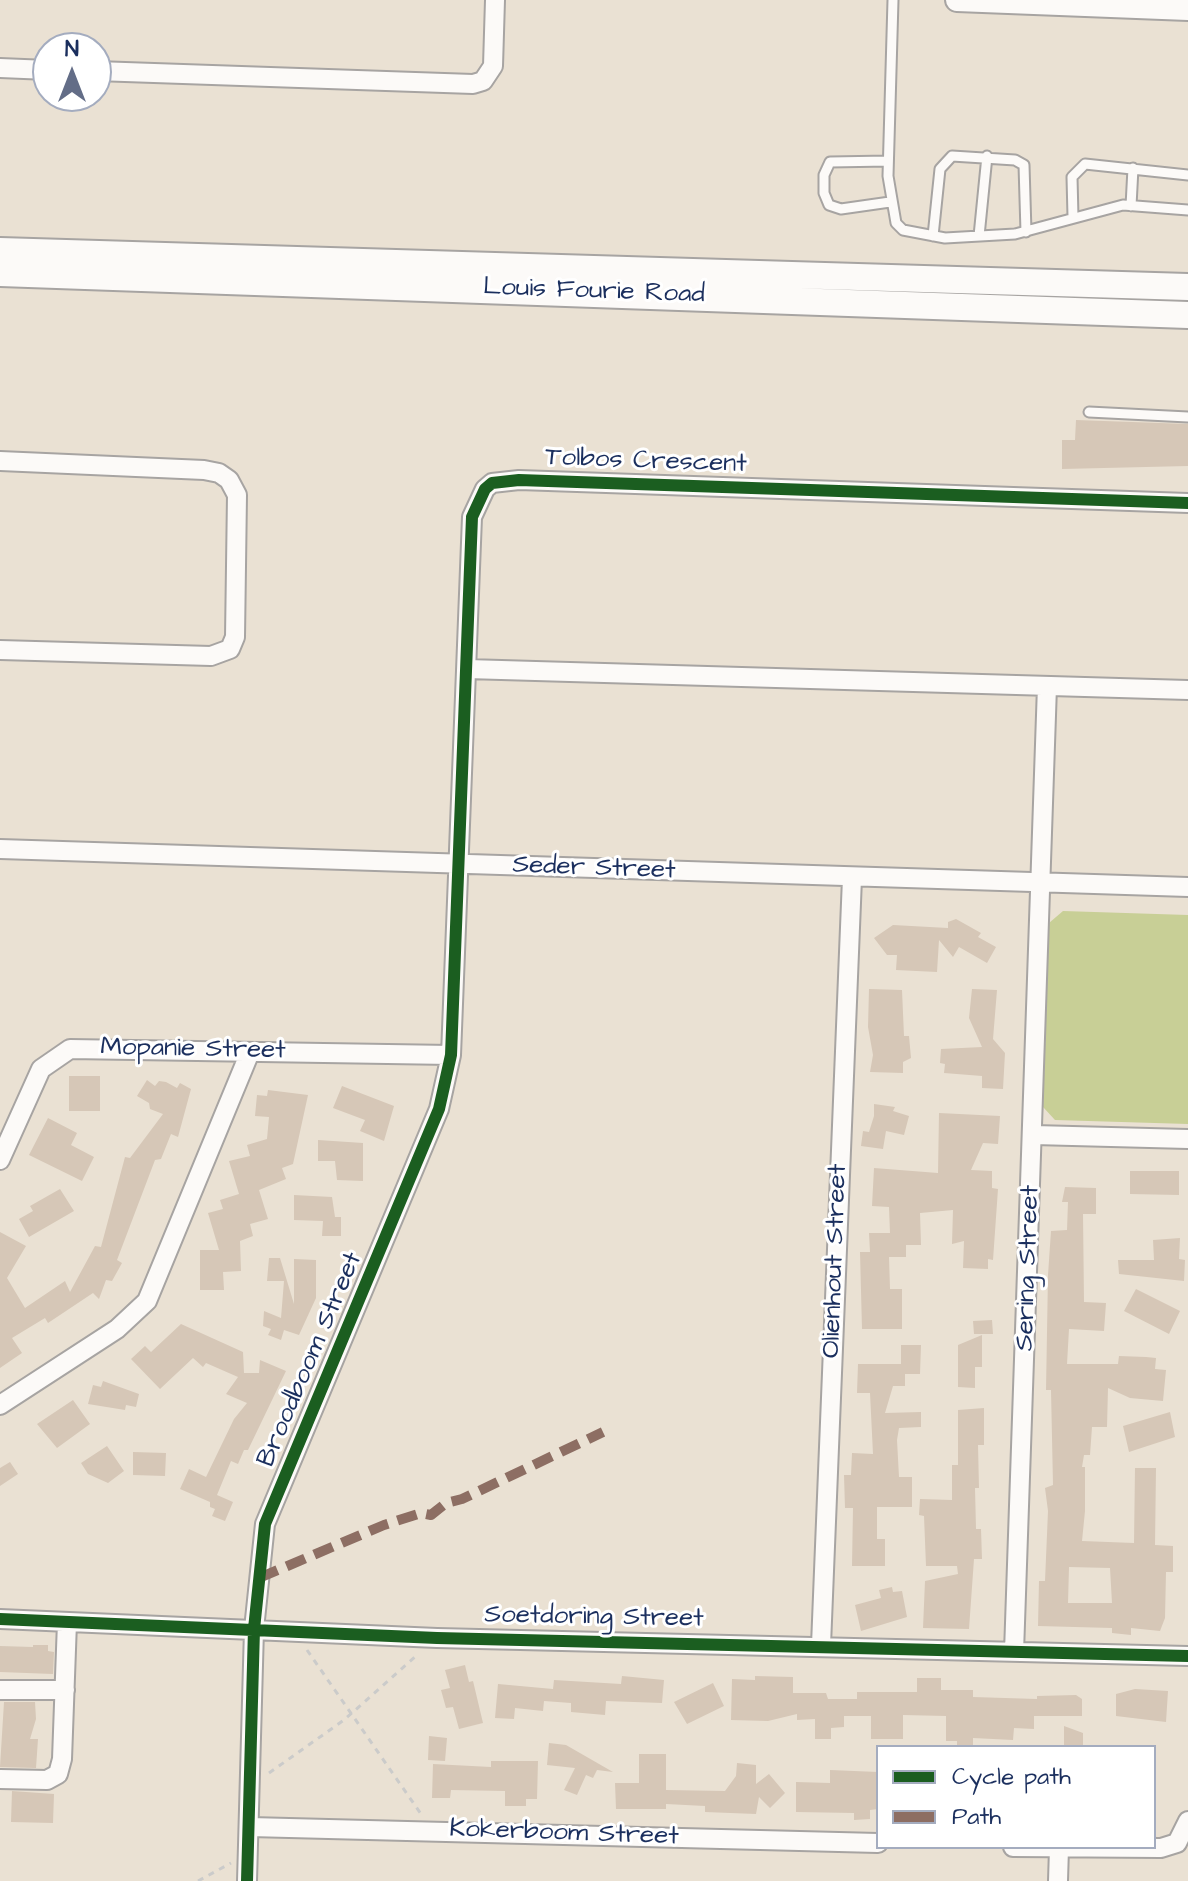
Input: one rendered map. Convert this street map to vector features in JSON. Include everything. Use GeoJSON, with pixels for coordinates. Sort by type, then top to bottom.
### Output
{"type":"FeatureCollection","features":[{"type":"Feature","properties":{"kind":"main road","name":"Louis Fourie Road"},"geometry":{"type":"LineString","coordinates":[[0,251],[1188,287]]}},
{"type":"Feature","properties":{"kind":"main road","name":"Louis Fourie Road"},"geometry":{"type":"LineString","coordinates":[[0,273],[750,297],[1188,315]]}},
{"type":"Feature","properties":{"kind":"street"},"geometry":{"type":"LineString","coordinates":[[112,72],[473,84],[483,81],[493,66],[495,0]]}},
{"type":"Feature","properties":{"kind":"street"},"geometry":{"type":"LineString","coordinates":[[957,0],[1084,2],[1188,9]]}},
{"type":"Feature","properties":{"kind":"street"},"geometry":{"type":"LineString","coordinates":[[0,68],[32,69]]}},
{"type":"Feature","properties":{"kind":"street"},"geometry":{"type":"LineString","coordinates":[[0,461],[204,470],[219,473],[229,480],[237,495],[235,637],[230,649],[211,656],[0,650]]}},
{"type":"Feature","properties":{"kind":"street","name":"Tolbos Crescent"},"geometry":{"type":"LineString","coordinates":[[456,865],[472,517],[480,496],[492,483],[519,480],[1188,503]]}},
{"type":"Feature","properties":{"kind":"street"},"geometry":{"type":"LineString","coordinates":[[467,669],[1188,690]]}},
{"type":"Feature","properties":{"kind":"street","name":"Sering Street"},"geometry":{"type":"LineString","coordinates":[[1014,1652],[1047,686]]}},
{"type":"Feature","properties":{"kind":"street","name":"Seder Street"},"geometry":{"type":"LineString","coordinates":[[0,849],[1188,887]]}},
{"type":"Feature","properties":{"kind":"street","name":"Broodboom Street"},"geometry":{"type":"LineString","coordinates":[[247,1881],[254,1629],[265,1524],[439,1109],[451,1055],[456,865]]}},
{"type":"Feature","properties":{"kind":"street","name":"Olienhout Street"},"geometry":{"type":"LineString","coordinates":[[821,1645],[852,878]]}},
{"type":"Feature","properties":{"kind":"street","name":"Mopanie Street"},"geometry":{"type":"LineString","coordinates":[[0,1160],[41,1069],[62,1052],[78,1048],[451,1055]]}},
{"type":"Feature","properties":{"kind":"street"},"geometry":{"type":"LineString","coordinates":[[0,1405],[117,1329],[147,1301],[250,1052]]}},
{"type":"Feature","properties":{"kind":"street"},"geometry":{"type":"LineString","coordinates":[[1034,1135],[1188,1139]]}},
{"type":"Feature","properties":{"kind":"street","name":"Soetdoring Street"},"geometry":{"type":"LineString","coordinates":[[0,1619],[437,1638],[1188,1656]]}},
{"type":"Feature","properties":{"kind":"street"},"geometry":{"type":"LineString","coordinates":[[0,1779],[47,1780],[58,1774],[62,1759],[67,1622]]}},
{"type":"Feature","properties":{"kind":"street"},"geometry":{"type":"LineString","coordinates":[[0,1690],[65,1690]]}},
{"type":"Feature","properties":{"kind":"street"},"geometry":{"type":"LineString","coordinates":[[1156,1848],[1177,1843],[1188,1821]]}},
{"type":"Feature","properties":{"kind":"street","name":"Kokerboom Street"},"geometry":{"type":"LineString","coordinates":[[250,1827],[876,1843]]}},
{"type":"Feature","properties":{"kind":"street"},"geometry":{"type":"LineString","coordinates":[[1058,1881],[1059,1849]]}},
{"type":"Feature","properties":{"kind":"lane"},"geometry":{"type":"LineString","coordinates":[[893,0],[888,161],[890,202],[896,223],[903,230],[933,236],[979,236],[1026,232],[1073,217],[1131,206],[1188,210]]}},
{"type":"Feature","properties":{"kind":"lane"},"geometry":{"type":"LineString","coordinates":[[933,236],[939,174],[952,156],[987,156],[1015,160],[1024,165],[1026,232]]}},
{"type":"Feature","properties":{"kind":"lane"},"geometry":{"type":"LineString","coordinates":[[979,236],[987,156]]}},
{"type":"Feature","properties":{"kind":"lane"},"geometry":{"type":"LineString","coordinates":[[888,161],[830,162],[824,175],[824,193],[829,205],[841,209],[890,202]]}},
{"type":"Feature","properties":{"kind":"lane"},"geometry":{"type":"LineString","coordinates":[[1073,217],[1072,177],[1077,168],[1091,163],[1188,175]]}},
{"type":"Feature","properties":{"kind":"lane"},"geometry":{"type":"LineString","coordinates":[[1131,206],[1133,168]]}},
{"type":"Feature","properties":{"kind":"lane"},"geometry":{"type":"LineString","coordinates":[[1089,412],[1188,417]]}},
{"type":"Feature","properties":{"kind":"path"},"geometry":{"type":"LineString","coordinates":[[291,1632],[319,1664],[434,1831]]}},
{"type":"Feature","properties":{"kind":"path"},"geometry":{"type":"LineString","coordinates":[[252,1786],[351,1712],[437,1638]]}},
{"type":"Feature","properties":{"kind":"path"},"geometry":{"type":"LineString","coordinates":[[198,1881],[249,1853]]}},
{"type":"Feature","properties":{"kind":"green space"},"geometry":{"type":"Polygon","coordinates":[[[1063,911],[1188,915],[1188,1124],[1055,1120],[1043,1107],[1049,923],[1063,911]]]}},
{"type":"Feature","properties":{"kind":"building"},"geometry":{"type":"Polygon","coordinates":[[[1076,420],[1188,424],[1188,466],[1062,469],[1062,440],[1075,440],[1076,420]]]}},
{"type":"Feature","properties":{"kind":"building"},"geometry":{"type":"Polygon","coordinates":[[[956,919],[981,933],[978,937],[996,947],[987,963],[959,947],[953,957],[939,940],[937,972],[896,970],[897,955],[887,955],[874,938],[893,925],[948,928],[948,922],[956,919]]]}},
{"type":"Feature","properties":{"kind":"building"},"geometry":{"type":"Polygon","coordinates":[[[869,989],[902,990],[904,1036],[909,1036],[911,1058],[903,1062],[903,1073],[870,1072],[873,1055],[868,1027],[869,989]]]}},
{"type":"Feature","properties":{"kind":"building"},"geometry":{"type":"Polygon","coordinates":[[[972,989],[997,990],[993,1039],[1005,1053],[1003,1089],[982,1088],[982,1076],[944,1073],[945,1064],[940,1063],[941,1049],[982,1047],[969,1018],[972,989]]]}},
{"type":"Feature","properties":{"kind":"building"},"geometry":{"type":"Polygon","coordinates":[[[69,1076],[100,1076],[100,1111],[69,1111],[69,1076]]]}},
{"type":"Feature","properties":{"kind":"building"},"geometry":{"type":"Polygon","coordinates":[[[147,1080],[155,1086],[159,1081],[177,1088],[180,1083],[191,1089],[178,1137],[171,1134],[161,1159],[155,1160],[117,1260],[122,1263],[112,1281],[106,1280],[99,1299],[93,1293],[48,1323],[45,1318],[12,1338],[22,1353],[0,1368],[0,1232],[26,1246],[7,1278],[25,1308],[65,1281],[70,1292],[95,1246],[101,1247],[125,1157],[130,1158],[163,1114],[150,1109],[149,1103],[137,1096],[147,1080]]]}},
{"type":"Feature","properties":{"kind":"building"},"geometry":{"type":"Polygon","coordinates":[[[342,1086],[394,1106],[384,1141],[360,1131],[365,1120],[333,1108],[342,1086]]]}},
{"type":"Feature","properties":{"kind":"building"},"geometry":{"type":"Polygon","coordinates":[[[268,1090],[308,1095],[293,1164],[282,1168],[286,1179],[259,1190],[268,1219],[250,1224],[253,1236],[240,1241],[241,1271],[223,1272],[224,1290],[200,1290],[200,1250],[219,1250],[208,1213],[223,1209],[220,1200],[239,1194],[229,1161],[250,1156],[247,1145],[267,1139],[269,1117],[255,1116],[257,1095],[267,1096],[268,1090]]]}},
{"type":"Feature","properties":{"kind":"building"},"geometry":{"type":"Polygon","coordinates":[[[874,1104],[895,1107],[893,1111],[909,1116],[904,1135],[886,1131],[883,1149],[861,1146],[863,1131],[869,1132],[874,1116],[874,1104]]]}},
{"type":"Feature","properties":{"kind":"building"},"geometry":{"type":"Polygon","coordinates":[[[939,1113],[1000,1116],[998,1144],[983,1143],[971,1170],[992,1171],[992,1188],[998,1189],[993,1260],[988,1259],[988,1269],[963,1268],[964,1241],[952,1244],[953,1210],[920,1213],[921,1245],[906,1245],[906,1257],[889,1257],[890,1289],[902,1289],[902,1329],[862,1329],[860,1252],[870,1252],[869,1233],[890,1233],[889,1207],[872,1206],[874,1168],[938,1173],[939,1113]]]}},
{"type":"Feature","properties":{"kind":"building"},"geometry":{"type":"Polygon","coordinates":[[[48,1118],[77,1133],[71,1145],[94,1157],[82,1181],[29,1155],[48,1118]]]}},
{"type":"Feature","properties":{"kind":"building"},"geometry":{"type":"Polygon","coordinates":[[[318,1140],[363,1143],[363,1181],[337,1180],[335,1161],[318,1161],[318,1140]]]}},
{"type":"Feature","properties":{"kind":"building"},"geometry":{"type":"Polygon","coordinates":[[[1130,1171],[1179,1171],[1179,1195],[1130,1194],[1130,1171]]]}},
{"type":"Feature","properties":{"kind":"building"},"geometry":{"type":"Polygon","coordinates":[[[1065,1187],[1096,1188],[1096,1214],[1083,1214],[1084,1302],[1106,1303],[1104,1331],[1069,1329],[1067,1364],[1118,1364],[1119,1356],[1146,1357],[1156,1358],[1155,1369],[1166,1370],[1163,1401],[1130,1398],[1108,1388],[1107,1427],[1092,1427],[1090,1455],[1084,1455],[1082,1467],[1085,1467],[1085,1511],[1082,1541],[1134,1543],[1135,1468],[1156,1468],[1155,1545],[1173,1546],[1173,1572],[1166,1572],[1165,1618],[1160,1631],[1131,1628],[1131,1635],[1112,1633],[1112,1628],[1038,1626],[1039,1581],[1045,1581],[1048,1511],[1045,1488],[1053,1485],[1051,1390],[1046,1390],[1048,1275],[1051,1231],[1067,1230],[1068,1202],[1062,1202],[1065,1187]],[[1069,1567],[1068,1603],[1112,1603],[1110,1568],[1069,1567]]]}},
{"type":"Feature","properties":{"kind":"building"},"geometry":{"type":"Polygon","coordinates":[[[60,1189],[74,1211],[29,1237],[19,1219],[33,1211],[30,1206],[60,1189]]]}},
{"type":"Feature","properties":{"kind":"building"},"geometry":{"type":"Polygon","coordinates":[[[294,1195],[332,1197],[335,1217],[341,1217],[341,1236],[322,1236],[323,1221],[294,1220],[294,1195]]]}},
{"type":"Feature","properties":{"kind":"building"},"geometry":{"type":"Polygon","coordinates":[[[1180,1238],[1179,1259],[1185,1260],[1184,1281],[1119,1274],[1118,1260],[1154,1260],[1153,1240],[1180,1238]]]}},
{"type":"Feature","properties":{"kind":"building"},"geometry":{"type":"Polygon","coordinates":[[[269,1258],[280,1258],[294,1304],[294,1259],[316,1260],[316,1298],[299,1335],[284,1330],[281,1340],[268,1335],[271,1329],[263,1326],[264,1311],[281,1318],[284,1281],[267,1281],[269,1258]]]}},
{"type":"Feature","properties":{"kind":"building"},"geometry":{"type":"Polygon","coordinates":[[[1136,1289],[1180,1311],[1169,1334],[1124,1311],[1136,1289]]]}},
{"type":"Feature","properties":{"kind":"building"},"geometry":{"type":"Polygon","coordinates":[[[992,1320],[993,1334],[974,1334],[973,1321],[992,1320]]]}},
{"type":"Feature","properties":{"kind":"building"},"geometry":{"type":"Polygon","coordinates":[[[181,1324],[243,1352],[244,1373],[259,1373],[260,1360],[286,1371],[248,1450],[244,1450],[238,1464],[231,1461],[217,1495],[233,1502],[225,1521],[212,1516],[215,1509],[210,1507],[210,1502],[180,1489],[189,1469],[206,1477],[234,1419],[247,1403],[226,1394],[238,1377],[206,1363],[203,1367],[193,1358],[160,1389],[131,1359],[145,1346],[151,1352],[181,1324]]]}},
{"type":"Feature","properties":{"kind":"building"},"geometry":{"type":"Polygon","coordinates":[[[982,1335],[982,1367],[975,1367],[975,1388],[958,1387],[958,1345],[982,1335]]]}},
{"type":"Feature","properties":{"kind":"building"},"geometry":{"type":"Polygon","coordinates":[[[901,1345],[921,1345],[920,1374],[905,1374],[905,1386],[893,1386],[885,1413],[921,1412],[921,1427],[899,1428],[897,1440],[899,1477],[912,1477],[912,1507],[877,1507],[877,1539],[885,1539],[885,1566],[852,1566],[853,1508],[845,1508],[844,1475],[851,1475],[852,1453],[873,1454],[870,1393],[857,1393],[858,1364],[901,1364],[901,1345]]]}},
{"type":"Feature","properties":{"kind":"building"},"geometry":{"type":"Polygon","coordinates":[[[103,1381],[139,1394],[136,1407],[126,1405],[125,1410],[88,1404],[93,1385],[101,1387],[103,1381]]]}},
{"type":"Feature","properties":{"kind":"building"},"geometry":{"type":"Polygon","coordinates":[[[73,1400],[90,1424],[57,1448],[37,1424],[73,1400]]]}},
{"type":"Feature","properties":{"kind":"building"},"geometry":{"type":"Polygon","coordinates":[[[984,1408],[984,1445],[978,1445],[979,1488],[975,1488],[976,1529],[981,1529],[982,1559],[974,1559],[969,1629],[923,1628],[925,1581],[958,1574],[957,1566],[926,1566],[924,1516],[919,1515],[920,1499],[952,1500],[952,1465],[958,1465],[958,1410],[984,1408]]]}},
{"type":"Feature","properties":{"kind":"building"},"geometry":{"type":"Polygon","coordinates":[[[1170,1412],[1175,1437],[1129,1452],[1123,1426],[1170,1412]]]}},
{"type":"Feature","properties":{"kind":"building"},"geometry":{"type":"Polygon","coordinates":[[[107,1446],[124,1471],[108,1483],[88,1474],[81,1463],[107,1446]]]}},
{"type":"Feature","properties":{"kind":"building"},"geometry":{"type":"Polygon","coordinates":[[[133,1452],[166,1453],[165,1476],[133,1475],[133,1452]]]}},
{"type":"Feature","properties":{"kind":"building"},"geometry":{"type":"Polygon","coordinates":[[[10,1462],[18,1474],[0,1486],[0,1468],[10,1462]]]}},
{"type":"Feature","properties":{"kind":"building"},"geometry":{"type":"Polygon","coordinates":[[[892,1587],[893,1592],[902,1591],[907,1617],[861,1631],[855,1605],[881,1598],[879,1590],[892,1587]]]}},
{"type":"Feature","properties":{"kind":"building"},"geometry":{"type":"Polygon","coordinates":[[[48,1645],[48,1651],[54,1652],[53,1674],[0,1672],[0,1646],[48,1645]]]}},
{"type":"Feature","properties":{"kind":"building"},"geometry":{"type":"Polygon","coordinates":[[[465,1665],[469,1682],[473,1681],[483,1723],[459,1729],[453,1707],[446,1708],[441,1690],[450,1688],[445,1670],[465,1665]]]}},
{"type":"Feature","properties":{"kind":"building"},"geometry":{"type":"Polygon","coordinates":[[[622,1676],[664,1680],[662,1703],[606,1701],[605,1715],[571,1712],[571,1703],[544,1701],[543,1711],[515,1708],[514,1719],[495,1718],[498,1684],[553,1689],[554,1680],[621,1684],[622,1676]]]}},
{"type":"Feature","properties":{"kind":"building"},"geometry":{"type":"Polygon","coordinates":[[[755,1676],[793,1677],[793,1693],[826,1693],[828,1699],[857,1699],[857,1692],[917,1692],[917,1678],[941,1678],[941,1690],[973,1690],[973,1697],[1037,1699],[1037,1696],[1076,1695],[1082,1699],[1082,1716],[1034,1716],[1034,1729],[1014,1728],[1013,1740],[973,1738],[973,1745],[957,1745],[957,1741],[946,1741],[946,1716],[903,1715],[903,1739],[871,1739],[871,1716],[844,1716],[844,1727],[831,1728],[831,1739],[815,1739],[815,1719],[797,1720],[797,1714],[768,1721],[731,1720],[732,1679],[755,1680],[755,1676]]]}},
{"type":"Feature","properties":{"kind":"building"},"geometry":{"type":"Polygon","coordinates":[[[713,1683],[724,1706],[687,1724],[674,1702],[713,1683]]]}},
{"type":"Feature","properties":{"kind":"building"},"geometry":{"type":"Polygon","coordinates":[[[1135,1689],[1168,1691],[1166,1722],[1116,1716],[1116,1694],[1135,1689]]]}},
{"type":"Feature","properties":{"kind":"building"},"geometry":{"type":"Polygon","coordinates":[[[4,1702],[35,1702],[36,1719],[30,1739],[38,1739],[36,1768],[0,1767],[4,1702]]]}},
{"type":"Feature","properties":{"kind":"building"},"geometry":{"type":"Polygon","coordinates":[[[1064,1726],[1083,1733],[1083,1745],[1064,1745],[1064,1726]]]}},
{"type":"Feature","properties":{"kind":"building"},"geometry":{"type":"Polygon","coordinates":[[[429,1736],[447,1738],[445,1761],[428,1760],[429,1736]]]}},
{"type":"Feature","properties":{"kind":"building"},"geometry":{"type":"Polygon","coordinates":[[[549,1743],[566,1745],[613,1772],[597,1770],[593,1778],[586,1775],[577,1795],[564,1790],[575,1768],[547,1765],[549,1743]]]}},
{"type":"Feature","properties":{"kind":"building"},"geometry":{"type":"Polygon","coordinates":[[[639,1754],[666,1754],[666,1790],[725,1791],[736,1776],[737,1763],[756,1765],[756,1784],[769,1774],[785,1793],[770,1808],[759,1797],[756,1814],[705,1812],[705,1806],[666,1804],[666,1809],[616,1809],[615,1783],[639,1783],[639,1754]]]}},
{"type":"Feature","properties":{"kind":"building"},"geometry":{"type":"Polygon","coordinates":[[[491,1761],[538,1761],[537,1799],[526,1799],[526,1806],[505,1806],[505,1791],[451,1790],[450,1798],[432,1798],[433,1764],[491,1767],[491,1761]]]}},
{"type":"Feature","properties":{"kind":"building"},"geometry":{"type":"Polygon","coordinates":[[[830,1770],[876,1772],[876,1809],[870,1810],[870,1819],[854,1820],[854,1813],[796,1812],[796,1782],[830,1783],[830,1770]]]}},
{"type":"Feature","properties":{"kind":"building"},"geometry":{"type":"Polygon","coordinates":[[[12,1791],[54,1794],[53,1823],[11,1822],[12,1791]]]}},
{"type":"Feature","properties":{"kind":"marked path"},"geometry":{"type":"LineString","coordinates":[[259,1578],[384,1525],[421,1513],[431,1515],[446,1503],[462,1499],[603,1432]]}},
{"type":"Feature","properties":{"kind":"cycle path"},"geometry":{"type":"LineString","coordinates":[[247,1881],[254,1629],[265,1524],[439,1109],[451,1055],[472,517],[485,489],[492,483],[519,480],[1188,503]]}},
{"type":"Feature","properties":{"kind":"cycle path"},"geometry":{"type":"LineString","coordinates":[[0,1619],[437,1638],[1188,1656]]}}]}
